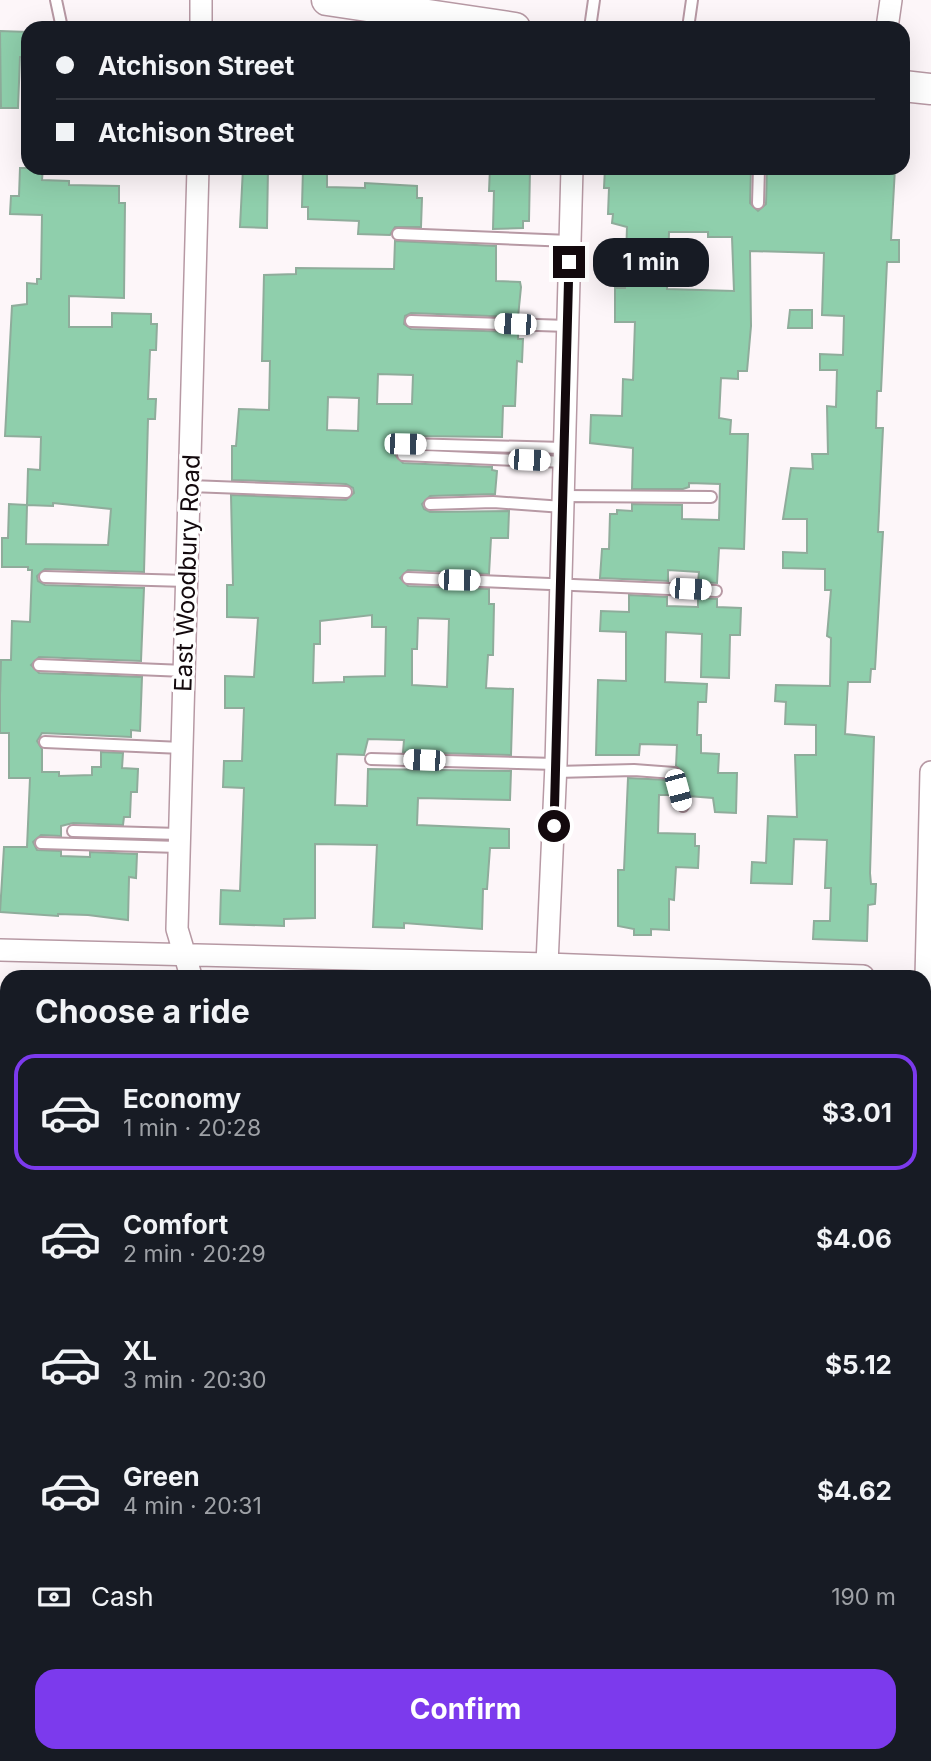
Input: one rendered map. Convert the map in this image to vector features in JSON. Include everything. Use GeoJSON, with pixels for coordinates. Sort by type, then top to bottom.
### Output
{"type":"FeatureCollection","features":[{"type":"Feature","properties":{"kind":"street"},"geometry":{"type":"LineString","coordinates":[[201,0],[201,21]]}},
{"type":"Feature","properties":{"kind":"street"},"geometry":{"type":"LineString","coordinates":[[888,21],[891,0]]}},
{"type":"Feature","properties":{"kind":"street"},"geometry":{"type":"LineString","coordinates":[[344,1],[471,21]]}},
{"type":"Feature","properties":{"kind":"street"},"geometry":{"type":"LineString","coordinates":[[910,87],[931,89]]}},
{"type":"Feature","properties":{"kind":"street","name":"East Woodbury Road"},"geometry":{"type":"LineString","coordinates":[[189,970],[177,929],[198,175]]}},
{"type":"Feature","properties":{"kind":"street"},"geometry":{"type":"LineString","coordinates":[[547,964],[556,768],[572,175]]}},
{"type":"Feature","properties":{"kind":"street"},"geometry":{"type":"LineString","coordinates":[[927,970],[931,772]]}},
{"type":"Feature","properties":{"kind":"street"},"geometry":{"type":"LineString","coordinates":[[0,950],[705,970]]}},
{"type":"Feature","properties":{"kind":"lane"},"geometry":{"type":"LineString","coordinates":[[56,0],[60,21]]}},
{"type":"Feature","properties":{"kind":"lane"},"geometry":{"type":"LineString","coordinates":[[591,21],[594,0]]}},
{"type":"Feature","properties":{"kind":"lane"},"geometry":{"type":"LineString","coordinates":[[689,21],[692,0]]}},
{"type":"Feature","properties":{"kind":"lane"},"geometry":{"type":"LineString","coordinates":[[758,175],[758,203]]}},
{"type":"Feature","properties":{"kind":"lane"},"geometry":{"type":"LineString","coordinates":[[398,234],[570,241]]}},
{"type":"Feature","properties":{"kind":"lane"},"geometry":{"type":"LineString","coordinates":[[411,321],[568,326]]}},
{"type":"Feature","properties":{"kind":"lane"},"geometry":{"type":"LineString","coordinates":[[404,450],[564,455]]}},
{"type":"Feature","properties":{"kind":"lane"},"geometry":{"type":"LineString","coordinates":[[190,486],[346,492]]}},
{"type":"Feature","properties":{"kind":"lane"},"geometry":{"type":"LineString","coordinates":[[430,504],[711,497]]}},
{"type":"Feature","properties":{"kind":"lane"},"geometry":{"type":"LineString","coordinates":[[45,577],[187,581]]}},
{"type":"Feature","properties":{"kind":"lane"},"geometry":{"type":"LineString","coordinates":[[408,578],[561,582],[716,591]]}},
{"type":"Feature","properties":{"kind":"lane"},"geometry":{"type":"LineString","coordinates":[[39,665],[185,671]]}},
{"type":"Feature","properties":{"kind":"lane"},"geometry":{"type":"LineString","coordinates":[[45,742],[182,748]]}},
{"type":"Feature","properties":{"kind":"lane"},"geometry":{"type":"LineString","coordinates":[[371,759],[674,773],[682,806]]}},
{"type":"Feature","properties":{"kind":"lane"},"geometry":{"type":"LineString","coordinates":[[73,831],[179,841]]}},
{"type":"Feature","properties":{"kind":"lane"},"geometry":{"type":"LineString","coordinates":[[41,843],[179,841]]}},
{"type":"Feature","properties":{"kind":"building"},"geometry":{"type":"Polygon","coordinates":[[[0,31],[21,32],[18,108],[1,108],[0,31]]]}},
{"type":"Feature","properties":{"kind":"building"},"geometry":{"type":"Polygon","coordinates":[[[20,168],[21,175],[42,175],[42,180],[69,181],[69,185],[119,186],[119,203],[125,203],[124,298],[69,296],[69,327],[112,327],[112,313],[151,314],[151,324],[157,324],[156,350],[150,350],[148,399],[156,399],[155,419],[148,419],[144,572],[45,569],[37,576],[38,581],[45,585],[144,588],[141,661],[39,657],[31,665],[39,673],[142,677],[140,731],[131,730],[131,737],[42,733],[37,741],[42,749],[42,772],[59,772],[59,776],[92,775],[92,767],[101,767],[101,752],[123,753],[122,768],[138,769],[137,792],[131,792],[130,817],[124,817],[123,825],[73,823],[61,826],[61,836],[41,835],[33,842],[37,850],[61,851],[61,856],[90,857],[90,852],[137,854],[136,878],[129,877],[128,920],[88,915],[0,912],[4,847],[27,847],[30,778],[9,778],[9,733],[0,733],[1,660],[11,660],[12,621],[30,622],[32,570],[28,570],[28,567],[2,567],[2,538],[8,538],[9,504],[27,505],[28,469],[40,470],[41,437],[5,436],[12,306],[27,304],[27,283],[37,284],[37,279],[41,279],[42,215],[10,214],[11,196],[19,196],[20,168]],[[53,503],[53,506],[27,505],[26,544],[108,545],[111,509],[53,503]]]}},
{"type":"Feature","properties":{"kind":"building"},"geometry":{"type":"Polygon","coordinates":[[[243,175],[268,175],[267,228],[240,227],[243,175]]]}},
{"type":"Feature","properties":{"kind":"building"},"geometry":{"type":"Polygon","coordinates":[[[303,175],[327,175],[327,187],[365,188],[365,183],[417,186],[417,198],[422,198],[421,227],[395,227],[390,235],[358,234],[359,221],[308,219],[308,207],[302,207],[303,175]]]}},
{"type":"Feature","properties":{"kind":"building"},"geometry":{"type":"Polygon","coordinates":[[[490,175],[530,175],[529,221],[523,221],[523,228],[493,229],[494,191],[489,191],[490,175]]]}},
{"type":"Feature","properties":{"kind":"building"},"geometry":{"type":"Polygon","coordinates":[[[605,175],[751,175],[750,203],[758,211],[766,204],[767,175],[895,175],[891,240],[899,240],[899,262],[887,262],[881,391],[877,391],[876,428],[883,428],[878,532],[883,532],[875,669],[871,669],[870,682],[848,682],[845,734],[874,737],[870,873],[871,884],[876,884],[875,904],[868,905],[867,941],[813,939],[814,921],[830,921],[831,888],[825,888],[827,840],[794,839],[792,884],[751,883],[752,862],[766,863],[768,816],[797,817],[795,755],[816,755],[816,725],[785,724],[786,702],[775,701],[776,685],[830,686],[831,638],[827,636],[831,590],[825,590],[825,569],[783,568],[783,552],[807,553],[807,519],[783,519],[791,468],[813,469],[812,454],[828,454],[827,406],[836,407],[837,370],[820,370],[820,354],[843,355],[844,316],[822,315],[824,253],[750,251],[751,326],[747,371],[738,371],[738,379],[721,378],[719,418],[731,420],[730,434],[748,434],[744,549],[719,548],[717,583],[698,582],[699,572],[668,570],[668,581],[600,578],[602,549],[609,549],[610,514],[617,514],[617,510],[632,511],[632,504],[682,505],[682,519],[719,520],[720,484],[689,483],[689,487],[683,489],[632,489],[633,448],[590,443],[591,415],[622,416],[623,379],[633,380],[635,322],[615,322],[615,288],[625,288],[627,227],[612,223],[613,214],[608,214],[609,188],[604,188],[605,175]],[[669,232],[667,289],[734,291],[732,237],[708,237],[708,232],[669,232]]]}},
{"type":"Feature","properties":{"kind":"building"},"geometry":{"type":"Polygon","coordinates":[[[395,241],[496,246],[496,281],[520,282],[518,317],[411,313],[405,316],[404,324],[411,329],[518,332],[518,339],[523,339],[522,362],[517,361],[515,406],[503,406],[502,437],[405,436],[398,441],[395,455],[403,463],[492,467],[492,470],[497,471],[495,494],[430,496],[422,504],[424,509],[430,512],[509,511],[508,538],[491,538],[489,574],[408,570],[400,578],[408,586],[489,589],[489,604],[494,604],[493,655],[488,655],[486,688],[513,689],[511,755],[403,752],[404,740],[368,739],[364,755],[337,754],[335,805],[367,806],[368,769],[511,771],[510,800],[418,798],[417,825],[509,829],[509,848],[490,848],[487,889],[483,889],[482,929],[404,923],[404,928],[373,927],[377,845],[315,844],[315,918],[284,919],[284,926],[220,924],[221,890],[240,891],[244,788],[223,787],[224,761],[242,761],[244,708],[225,708],[225,676],[254,677],[258,618],[227,617],[227,585],[233,585],[231,495],[346,500],[354,493],[353,488],[346,484],[232,480],[232,446],[236,446],[239,409],[269,410],[270,361],[262,361],[264,275],[296,274],[296,268],[394,269],[395,241]],[[378,374],[377,404],[412,404],[413,375],[378,374]],[[328,397],[327,430],[358,431],[359,398],[328,397]],[[372,615],[320,621],[320,644],[314,644],[313,683],[344,682],[344,677],[385,676],[386,627],[372,627],[372,615]],[[418,618],[417,649],[412,649],[412,685],[447,687],[449,619],[418,618]]]}},
{"type":"Feature","properties":{"kind":"building"},"geometry":{"type":"Polygon","coordinates":[[[790,310],[812,310],[812,328],[788,328],[790,310]]]}},
{"type":"Feature","properties":{"kind":"building"},"geometry":{"type":"Polygon","coordinates":[[[629,595],[667,597],[667,606],[698,607],[698,598],[717,599],[717,607],[741,608],[740,635],[730,635],[729,678],[701,677],[702,634],[666,632],[665,682],[707,684],[706,702],[698,702],[697,735],[701,735],[701,753],[719,754],[718,773],[737,773],[736,813],[715,812],[713,798],[688,796],[682,771],[676,766],[677,745],[640,744],[639,755],[596,755],[598,680],[626,681],[626,632],[600,631],[601,611],[629,612],[629,595]]]}},
{"type":"Feature","properties":{"kind":"building"},"geometry":{"type":"Polygon","coordinates":[[[628,778],[668,780],[672,795],[659,795],[658,833],[695,834],[695,846],[699,846],[698,868],[676,867],[674,900],[669,899],[669,930],[651,929],[651,935],[634,935],[634,929],[618,926],[618,870],[624,870],[628,778]]]}},
{"type":"Feature","properties":{"kind":"route"},"geometry":{"type":"LineString","coordinates":[[554,826],[569,262]]}}]}
